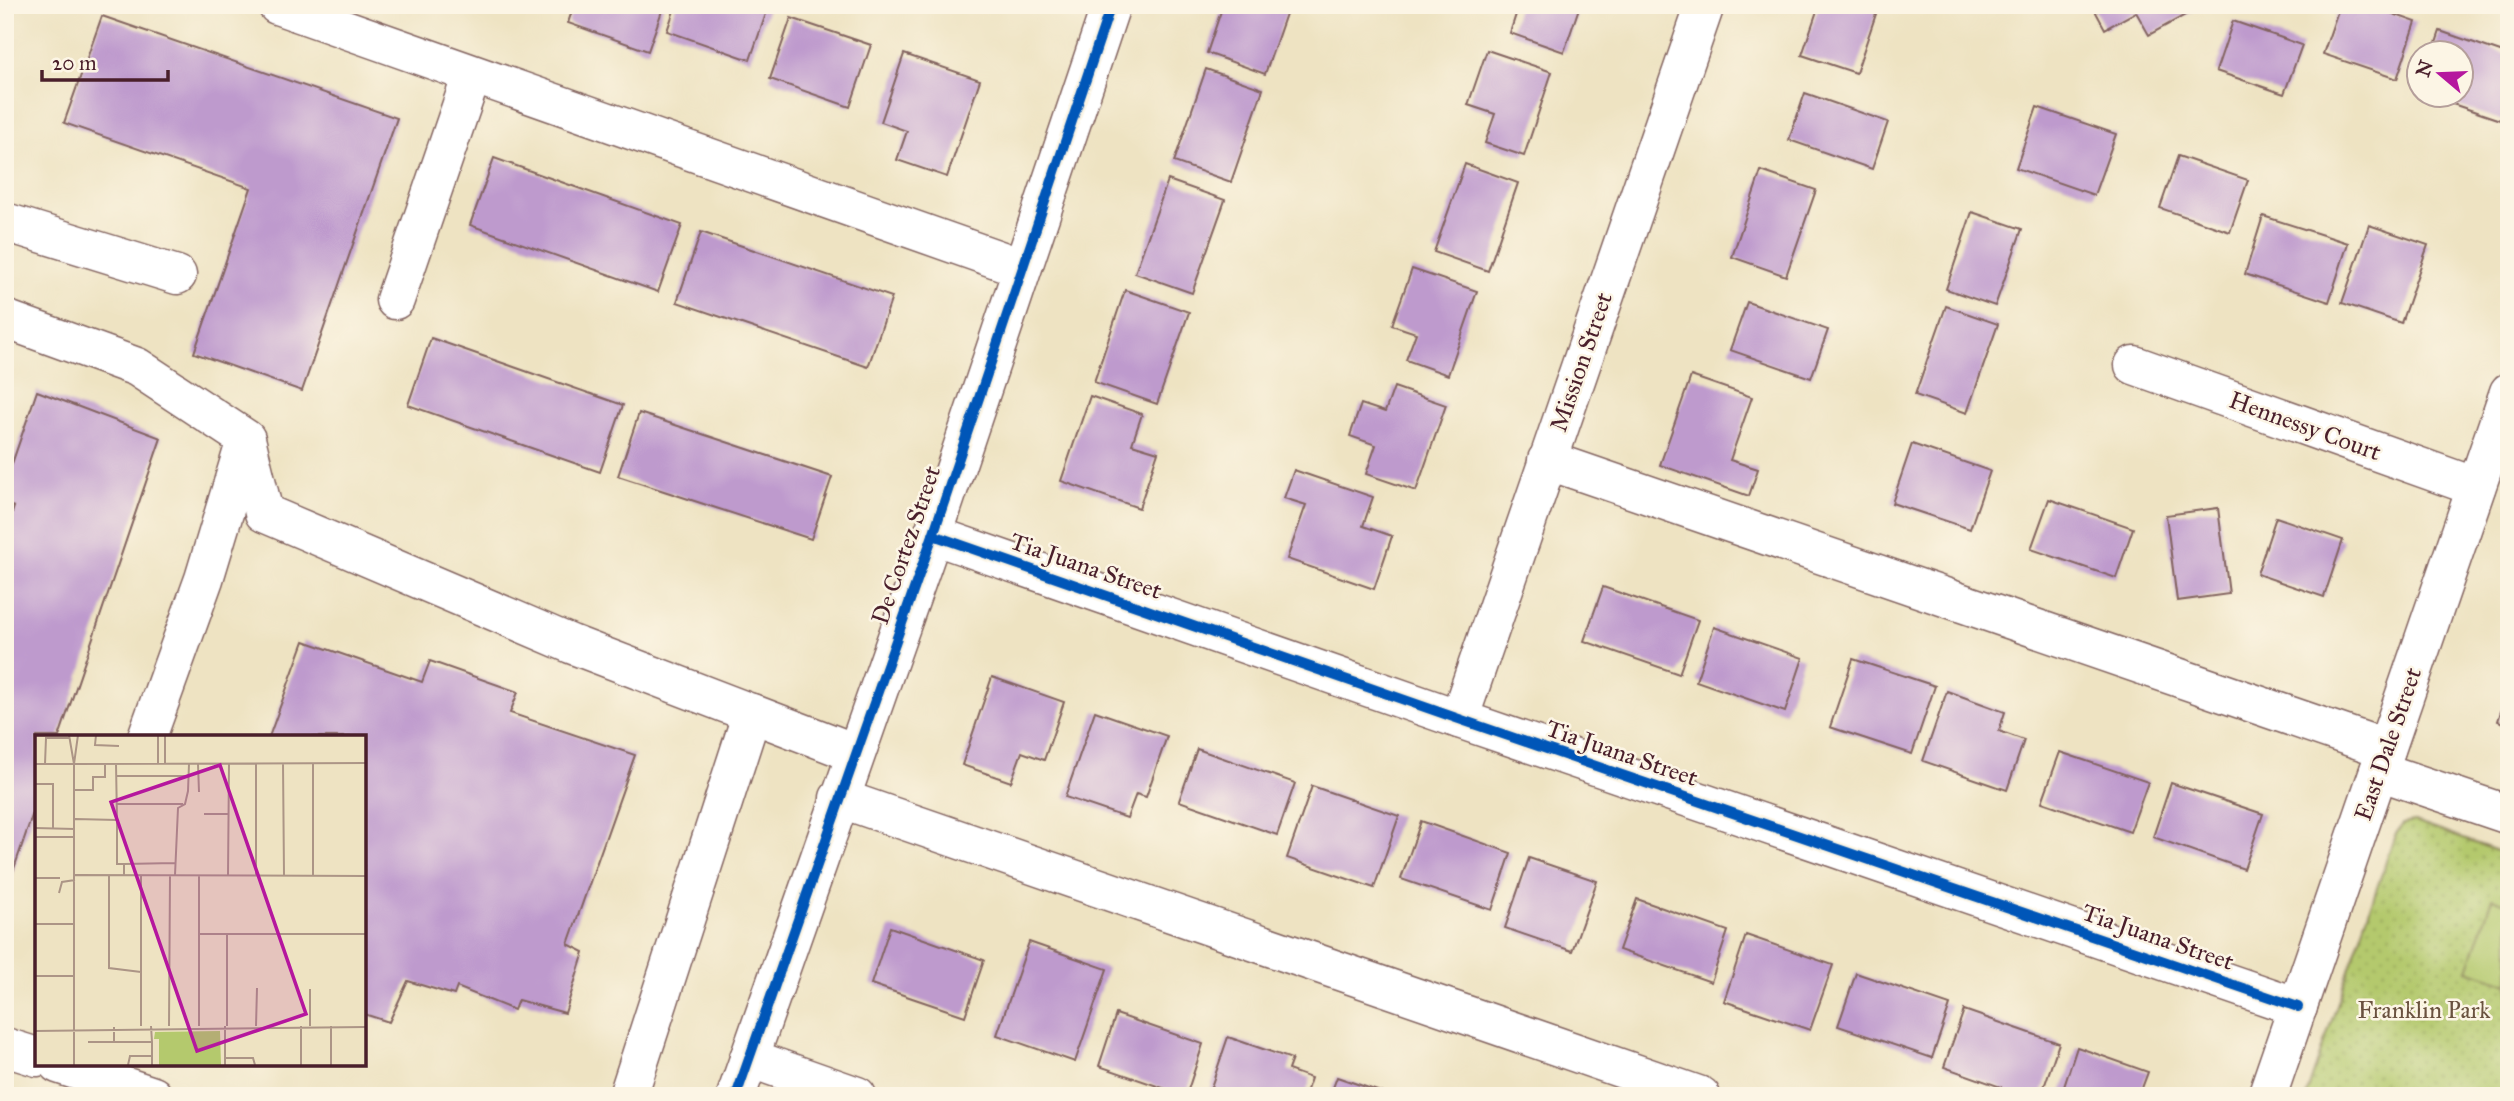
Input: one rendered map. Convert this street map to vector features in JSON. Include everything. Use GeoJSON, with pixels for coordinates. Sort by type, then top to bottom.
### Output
{"type":"FeatureCollection","features":[{"type":"Feature","properties":{"kind":"street"},"geometry":{"type":"LineString","coordinates":[[277,5],[1022,268]]}},
{"type":"Feature","properties":{"kind":"street","name":"Mission Street"},"geometry":{"type":"LineString","coordinates":[[1458,719],[1705,5]]}},
{"type":"Feature","properties":{"kind":"street","name":"De Cortez Street"},"geometry":{"type":"LineString","coordinates":[[736,1096],[933,535],[1022,268],[1100,8]]}},
{"type":"Feature","properties":{"kind":"street"},"geometry":{"type":"LineString","coordinates":[[395,300],[472,75]]}},
{"type":"Feature","properties":{"kind":"street"},"geometry":{"type":"LineString","coordinates":[[5,222],[177,275]]}},
{"type":"Feature","properties":{"kind":"street"},"geometry":{"type":"LineString","coordinates":[[5,319],[137,367],[246,439],[264,513],[571,644],[855,753]]}},
{"type":"Feature","properties":{"kind":"street","name":"Hennessy Court"},"geometry":{"type":"LineString","coordinates":[[2134,365],[2476,487]]}},
{"type":"Feature","properties":{"kind":"street","name":"East Dale Street"},"geometry":{"type":"LineString","coordinates":[[2267,1096],[2509,392]]}},
{"type":"Feature","properties":{"kind":"street"},"geometry":{"type":"LineString","coordinates":[[149,735],[204,579],[246,439]]}},
{"type":"Feature","properties":{"kind":"street"},"geometry":{"type":"LineString","coordinates":[[1548,460],[2383,760],[2509,815]]}},
{"type":"Feature","properties":{"kind":"street","name":"Tia Juana Street"},"geometry":{"type":"LineString","coordinates":[[933,535],[1458,719],[2298,1007]]}},
{"type":"Feature","properties":{"kind":"street"},"geometry":{"type":"LineString","coordinates":[[628,1096],[752,713]]}},
{"type":"Feature","properties":{"kind":"street"},"geometry":{"type":"LineString","coordinates":[[839,798],[1701,1096]]}},
{"type":"Feature","properties":{"kind":"street"},"geometry":{"type":"LineString","coordinates":[[749,1058],[857,1096]]}},
{"type":"Feature","properties":{"kind":"street"},"geometry":{"type":"LineString","coordinates":[[68,1066],[153,1096]]}},
{"type":"Feature","properties":{"kind":"green space","name":"Franklin Park"},"geometry":{"type":"Polygon","coordinates":[[[2415,822],[2509,855],[2509,1096],[2306,1096],[2395,835],[2403,824],[2415,822]]]}},
{"type":"Feature","properties":{"kind":"green space"},"geometry":{"type":"Polygon","coordinates":[[[2492,898],[2509,904],[2509,984],[2468,970],[2492,898]]]}},
{"type":"Feature","properties":{"kind":"building"},"geometry":{"type":"Polygon","coordinates":[[[574,5],[664,5],[648,51],[568,23],[574,5]]]}},
{"type":"Feature","properties":{"kind":"building"},"geometry":{"type":"Polygon","coordinates":[[[676,5],[760,5],[768,8],[750,60],[667,31],[676,5]]]}},
{"type":"Feature","properties":{"kind":"building"},"geometry":{"type":"Polygon","coordinates":[[[1223,5],[1289,5],[1265,74],[1207,53],[1223,5]]]}},
{"type":"Feature","properties":{"kind":"building"},"geometry":{"type":"Polygon","coordinates":[[[1519,5],[1580,5],[1564,52],[1510,33],[1519,5]]]}},
{"type":"Feature","properties":{"kind":"building"},"geometry":{"type":"Polygon","coordinates":[[[1819,5],[1879,5],[1856,73],[1802,55],[1819,5]]]}},
{"type":"Feature","properties":{"kind":"building"},"geometry":{"type":"Polygon","coordinates":[[[2092,5],[2197,5],[2198,8],[2149,35],[2136,12],[2105,29],[2092,5]]]}},
{"type":"Feature","properties":{"kind":"building"},"geometry":{"type":"Polygon","coordinates":[[[2340,5],[2368,5],[2416,22],[2411,38],[2406,38],[2406,52],[2397,79],[2323,54],[2340,5]]]}},
{"type":"Feature","properties":{"kind":"building"},"geometry":{"type":"Polygon","coordinates":[[[102,16],[397,118],[302,391],[194,353],[251,188],[64,123],[102,16]]]}},
{"type":"Feature","properties":{"kind":"building"},"geometry":{"type":"Polygon","coordinates":[[[791,18],[871,45],[850,107],[770,79],[791,18]]]}},
{"type":"Feature","properties":{"kind":"building"},"geometry":{"type":"Polygon","coordinates":[[[2233,21],[2302,45],[2284,94],[2216,71],[2233,21]]]}},
{"type":"Feature","properties":{"kind":"building"},"geometry":{"type":"Polygon","coordinates":[[[2440,31],[2460,38],[2438,38],[2440,31]]]}},
{"type":"Feature","properties":{"kind":"building"},"geometry":{"type":"Polygon","coordinates":[[[2476,44],[2509,55],[2509,123],[2465,108],[2476,108],[2476,44]]]}},
{"type":"Feature","properties":{"kind":"building"},"geometry":{"type":"Polygon","coordinates":[[[1487,50],[1552,72],[1524,156],[1485,143],[1495,114],[1468,105],[1487,50]]]}},
{"type":"Feature","properties":{"kind":"building"},"geometry":{"type":"Polygon","coordinates":[[[904,54],[980,80],[947,177],[897,160],[907,131],[881,122],[904,54]]]}},
{"type":"Feature","properties":{"kind":"building"},"geometry":{"type":"Polygon","coordinates":[[[1206,69],[1263,89],[1231,182],[1174,162],[1206,69]]]}},
{"type":"Feature","properties":{"kind":"building"},"geometry":{"type":"Polygon","coordinates":[[[1805,93],[1888,122],[1872,169],[1789,140],[1805,93]]]}},
{"type":"Feature","properties":{"kind":"building"},"geometry":{"type":"Polygon","coordinates":[[[2037,107],[2116,134],[2094,195],[2016,168],[2037,107]]]}},
{"type":"Feature","properties":{"kind":"building"},"geometry":{"type":"Polygon","coordinates":[[[2178,156],[2248,180],[2230,232],[2160,208],[2178,156]]]}},
{"type":"Feature","properties":{"kind":"building"},"geometry":{"type":"Polygon","coordinates":[[[494,158],[682,225],[658,292],[470,225],[494,158]]]}},
{"type":"Feature","properties":{"kind":"building"},"geometry":{"type":"Polygon","coordinates":[[[1465,164],[1518,183],[1488,271],[1434,252],[1465,164]]]}},
{"type":"Feature","properties":{"kind":"building"},"geometry":{"type":"Polygon","coordinates":[[[1761,171],[1816,190],[1786,276],[1732,257],[1761,171]]]}},
{"type":"Feature","properties":{"kind":"building"},"geometry":{"type":"Polygon","coordinates":[[[1168,180],[1225,200],[1192,293],[1135,273],[1168,180]]]}},
{"type":"Feature","properties":{"kind":"building"},"geometry":{"type":"Polygon","coordinates":[[[1972,212],[2022,229],[1995,306],[1946,289],[1972,212]]]}},
{"type":"Feature","properties":{"kind":"building"},"geometry":{"type":"Polygon","coordinates":[[[2263,216],[2348,243],[2329,302],[2245,274],[2263,216]]]}},
{"type":"Feature","properties":{"kind":"building"},"geometry":{"type":"Polygon","coordinates":[[[2369,225],[2428,245],[2401,323],[2342,303],[2369,225]]]}},
{"type":"Feature","properties":{"kind":"building"},"geometry":{"type":"Polygon","coordinates":[[[701,232],[892,297],[868,367],[677,302],[701,232]]]}},
{"type":"Feature","properties":{"kind":"building"},"geometry":{"type":"Polygon","coordinates":[[[1412,269],[1477,291],[1448,375],[1406,360],[1416,333],[1392,325],[1412,269]]]}},
{"type":"Feature","properties":{"kind":"building"},"geometry":{"type":"Polygon","coordinates":[[[1125,290],[1189,312],[1157,404],[1094,382],[1125,290]]]}},
{"type":"Feature","properties":{"kind":"building"},"geometry":{"type":"Polygon","coordinates":[[[1747,302],[1828,330],[1811,378],[1730,350],[1747,302]]]}},
{"type":"Feature","properties":{"kind":"building"},"geometry":{"type":"Polygon","coordinates":[[[1946,306],[1998,324],[1967,413],[1915,395],[1946,306]]]}},
{"type":"Feature","properties":{"kind":"building"},"geometry":{"type":"Polygon","coordinates":[[[431,338],[623,405],[600,472],[408,405],[431,338]]]}},
{"type":"Feature","properties":{"kind":"building"},"geometry":{"type":"Polygon","coordinates":[[[1691,376],[1752,397],[1730,460],[1758,469],[1749,496],[1660,465],[1691,376]]]}},
{"type":"Feature","properties":{"kind":"building"},"geometry":{"type":"Polygon","coordinates":[[[1394,387],[1446,405],[1416,491],[1366,474],[1376,445],[1350,436],[1361,404],[1385,412],[1394,387]]]}},
{"type":"Feature","properties":{"kind":"building"},"geometry":{"type":"Polygon","coordinates":[[[37,391],[161,438],[60,735],[35,735],[35,807],[6,892],[5,535],[14,507],[5,504],[5,484],[37,391]]]}},
{"type":"Feature","properties":{"kind":"building"},"geometry":{"type":"Polygon","coordinates":[[[1090,396],[1142,414],[1132,444],[1158,452],[1139,508],[1061,481],[1090,396]]]}},
{"type":"Feature","properties":{"kind":"building"},"geometry":{"type":"Polygon","coordinates":[[[639,413],[832,477],[811,539],[618,476],[639,413]]]}},
{"type":"Feature","properties":{"kind":"building"},"geometry":{"type":"Polygon","coordinates":[[[1912,444],[1990,471],[1970,529],[1892,503],[1912,444]]]}},
{"type":"Feature","properties":{"kind":"building"},"geometry":{"type":"Polygon","coordinates":[[[1294,470],[1373,497],[1363,526],[1392,536],[1374,589],[1287,559],[1306,505],[1284,498],[1294,470]]]}},
{"type":"Feature","properties":{"kind":"building"},"geometry":{"type":"Polygon","coordinates":[[[2049,499],[2133,528],[2116,578],[2031,549],[2049,499]]]}},
{"type":"Feature","properties":{"kind":"building"},"geometry":{"type":"Polygon","coordinates":[[[2218,508],[2229,594],[2177,601],[2166,515],[2218,508]]]}},
{"type":"Feature","properties":{"kind":"building"},"geometry":{"type":"Polygon","coordinates":[[[2276,517],[2343,540],[2324,597],[2257,574],[2276,517]]]}},
{"type":"Feature","properties":{"kind":"building"},"geometry":{"type":"Polygon","coordinates":[[[1603,587],[1698,620],[1679,674],[1584,641],[1603,587]]]}},
{"type":"Feature","properties":{"kind":"building"},"geometry":{"type":"Polygon","coordinates":[[[1714,627],[1803,658],[1785,712],[1696,681],[1714,627]]]}},
{"type":"Feature","properties":{"kind":"building"},"geometry":{"type":"Polygon","coordinates":[[[304,641],[422,682],[430,661],[518,692],[510,713],[635,755],[568,944],[584,952],[565,1013],[518,1000],[514,1010],[457,987],[454,995],[408,981],[389,1022],[366,1015],[366,735],[270,735],[304,641]]]}},
{"type":"Feature","properties":{"kind":"building"},"geometry":{"type":"Polygon","coordinates":[[[1853,659],[1935,686],[1912,754],[1830,727],[1853,659]]]}},
{"type":"Feature","properties":{"kind":"building"},"geometry":{"type":"Polygon","coordinates":[[[992,677],[1064,702],[1044,760],[1022,752],[1011,782],[962,765],[992,677]]]}},
{"type":"Feature","properties":{"kind":"building"},"geometry":{"type":"Polygon","coordinates":[[[2509,690],[2509,725],[2498,721],[2509,690]]]}},
{"type":"Feature","properties":{"kind":"building"},"geometry":{"type":"Polygon","coordinates":[[[1947,691],[2005,712],[1999,731],[2024,740],[2007,790],[1923,761],[1947,691]]]}},
{"type":"Feature","properties":{"kind":"building"},"geometry":{"type":"Polygon","coordinates":[[[1095,711],[1167,736],[1146,797],[1136,794],[1127,818],[1065,797],[1095,711]]]}},
{"type":"Feature","properties":{"kind":"building"},"geometry":{"type":"Polygon","coordinates":[[[1197,749],[1295,783],[1277,835],[1179,801],[1197,749]]]}},
{"type":"Feature","properties":{"kind":"building"},"geometry":{"type":"Polygon","coordinates":[[[2060,752],[2148,782],[2130,832],[2042,802],[2060,752]]]}},
{"type":"Feature","properties":{"kind":"building"},"geometry":{"type":"Polygon","coordinates":[[[2171,783],[2263,814],[2244,869],[2153,837],[2171,783]]]}},
{"type":"Feature","properties":{"kind":"building"},"geometry":{"type":"Polygon","coordinates":[[[1312,786],[1399,816],[1374,888],[1287,858],[1312,786]]]}},
{"type":"Feature","properties":{"kind":"building"},"geometry":{"type":"Polygon","coordinates":[[[1421,821],[1511,853],[1492,910],[1401,879],[1421,821]]]}},
{"type":"Feature","properties":{"kind":"building"},"geometry":{"type":"Polygon","coordinates":[[[1529,858],[1597,881],[1572,951],[1505,928],[1529,858]]]}},
{"type":"Feature","properties":{"kind":"building"},"geometry":{"type":"Polygon","coordinates":[[[1637,899],[1728,931],[1711,982],[1619,950],[1637,899]]]}},
{"type":"Feature","properties":{"kind":"building"},"geometry":{"type":"Polygon","coordinates":[[[890,927],[984,960],[965,1016],[871,984],[890,927]]]}},
{"type":"Feature","properties":{"kind":"building"},"geometry":{"type":"Polygon","coordinates":[[[1746,935],[1833,965],[1810,1030],[1724,1001],[1746,935]]]}},
{"type":"Feature","properties":{"kind":"building"},"geometry":{"type":"Polygon","coordinates":[[[1029,942],[1107,969],[1075,1062],[997,1035],[1029,942]]]}},
{"type":"Feature","properties":{"kind":"building"},"geometry":{"type":"Polygon","coordinates":[[[1856,973],[1950,1005],[1932,1058],[1838,1026],[1856,973]]]}},
{"type":"Feature","properties":{"kind":"building"},"geometry":{"type":"Polygon","coordinates":[[[1964,1010],[2059,1043],[2041,1096],[1998,1096],[2001,1087],[1944,1067],[1964,1010]]]}},
{"type":"Feature","properties":{"kind":"building"},"geometry":{"type":"Polygon","coordinates":[[[1116,1014],[1203,1044],[1186,1096],[1099,1066],[1116,1014]]]}},
{"type":"Feature","properties":{"kind":"building"},"geometry":{"type":"Polygon","coordinates":[[[1228,1037],[1292,1059],[1288,1070],[1311,1078],[1305,1096],[1208,1096],[1228,1037]]]}},
{"type":"Feature","properties":{"kind":"building"},"geometry":{"type":"Polygon","coordinates":[[[2077,1047],[2148,1072],[2139,1096],[2061,1096],[2077,1047]]]}},
{"type":"Feature","properties":{"kind":"building"},"geometry":{"type":"Polygon","coordinates":[[[1337,1077],[1389,1095],[1330,1096],[1337,1077]]]}},
{"type":"Feature","properties":{"kind":"cycle path"},"geometry":{"type":"LineString","coordinates":[[736,1096],[933,535],[1111,5]]}},
{"type":"Feature","properties":{"kind":"cycle path"},"geometry":{"type":"LineString","coordinates":[[933,535],[2298,1007]]}}]}
